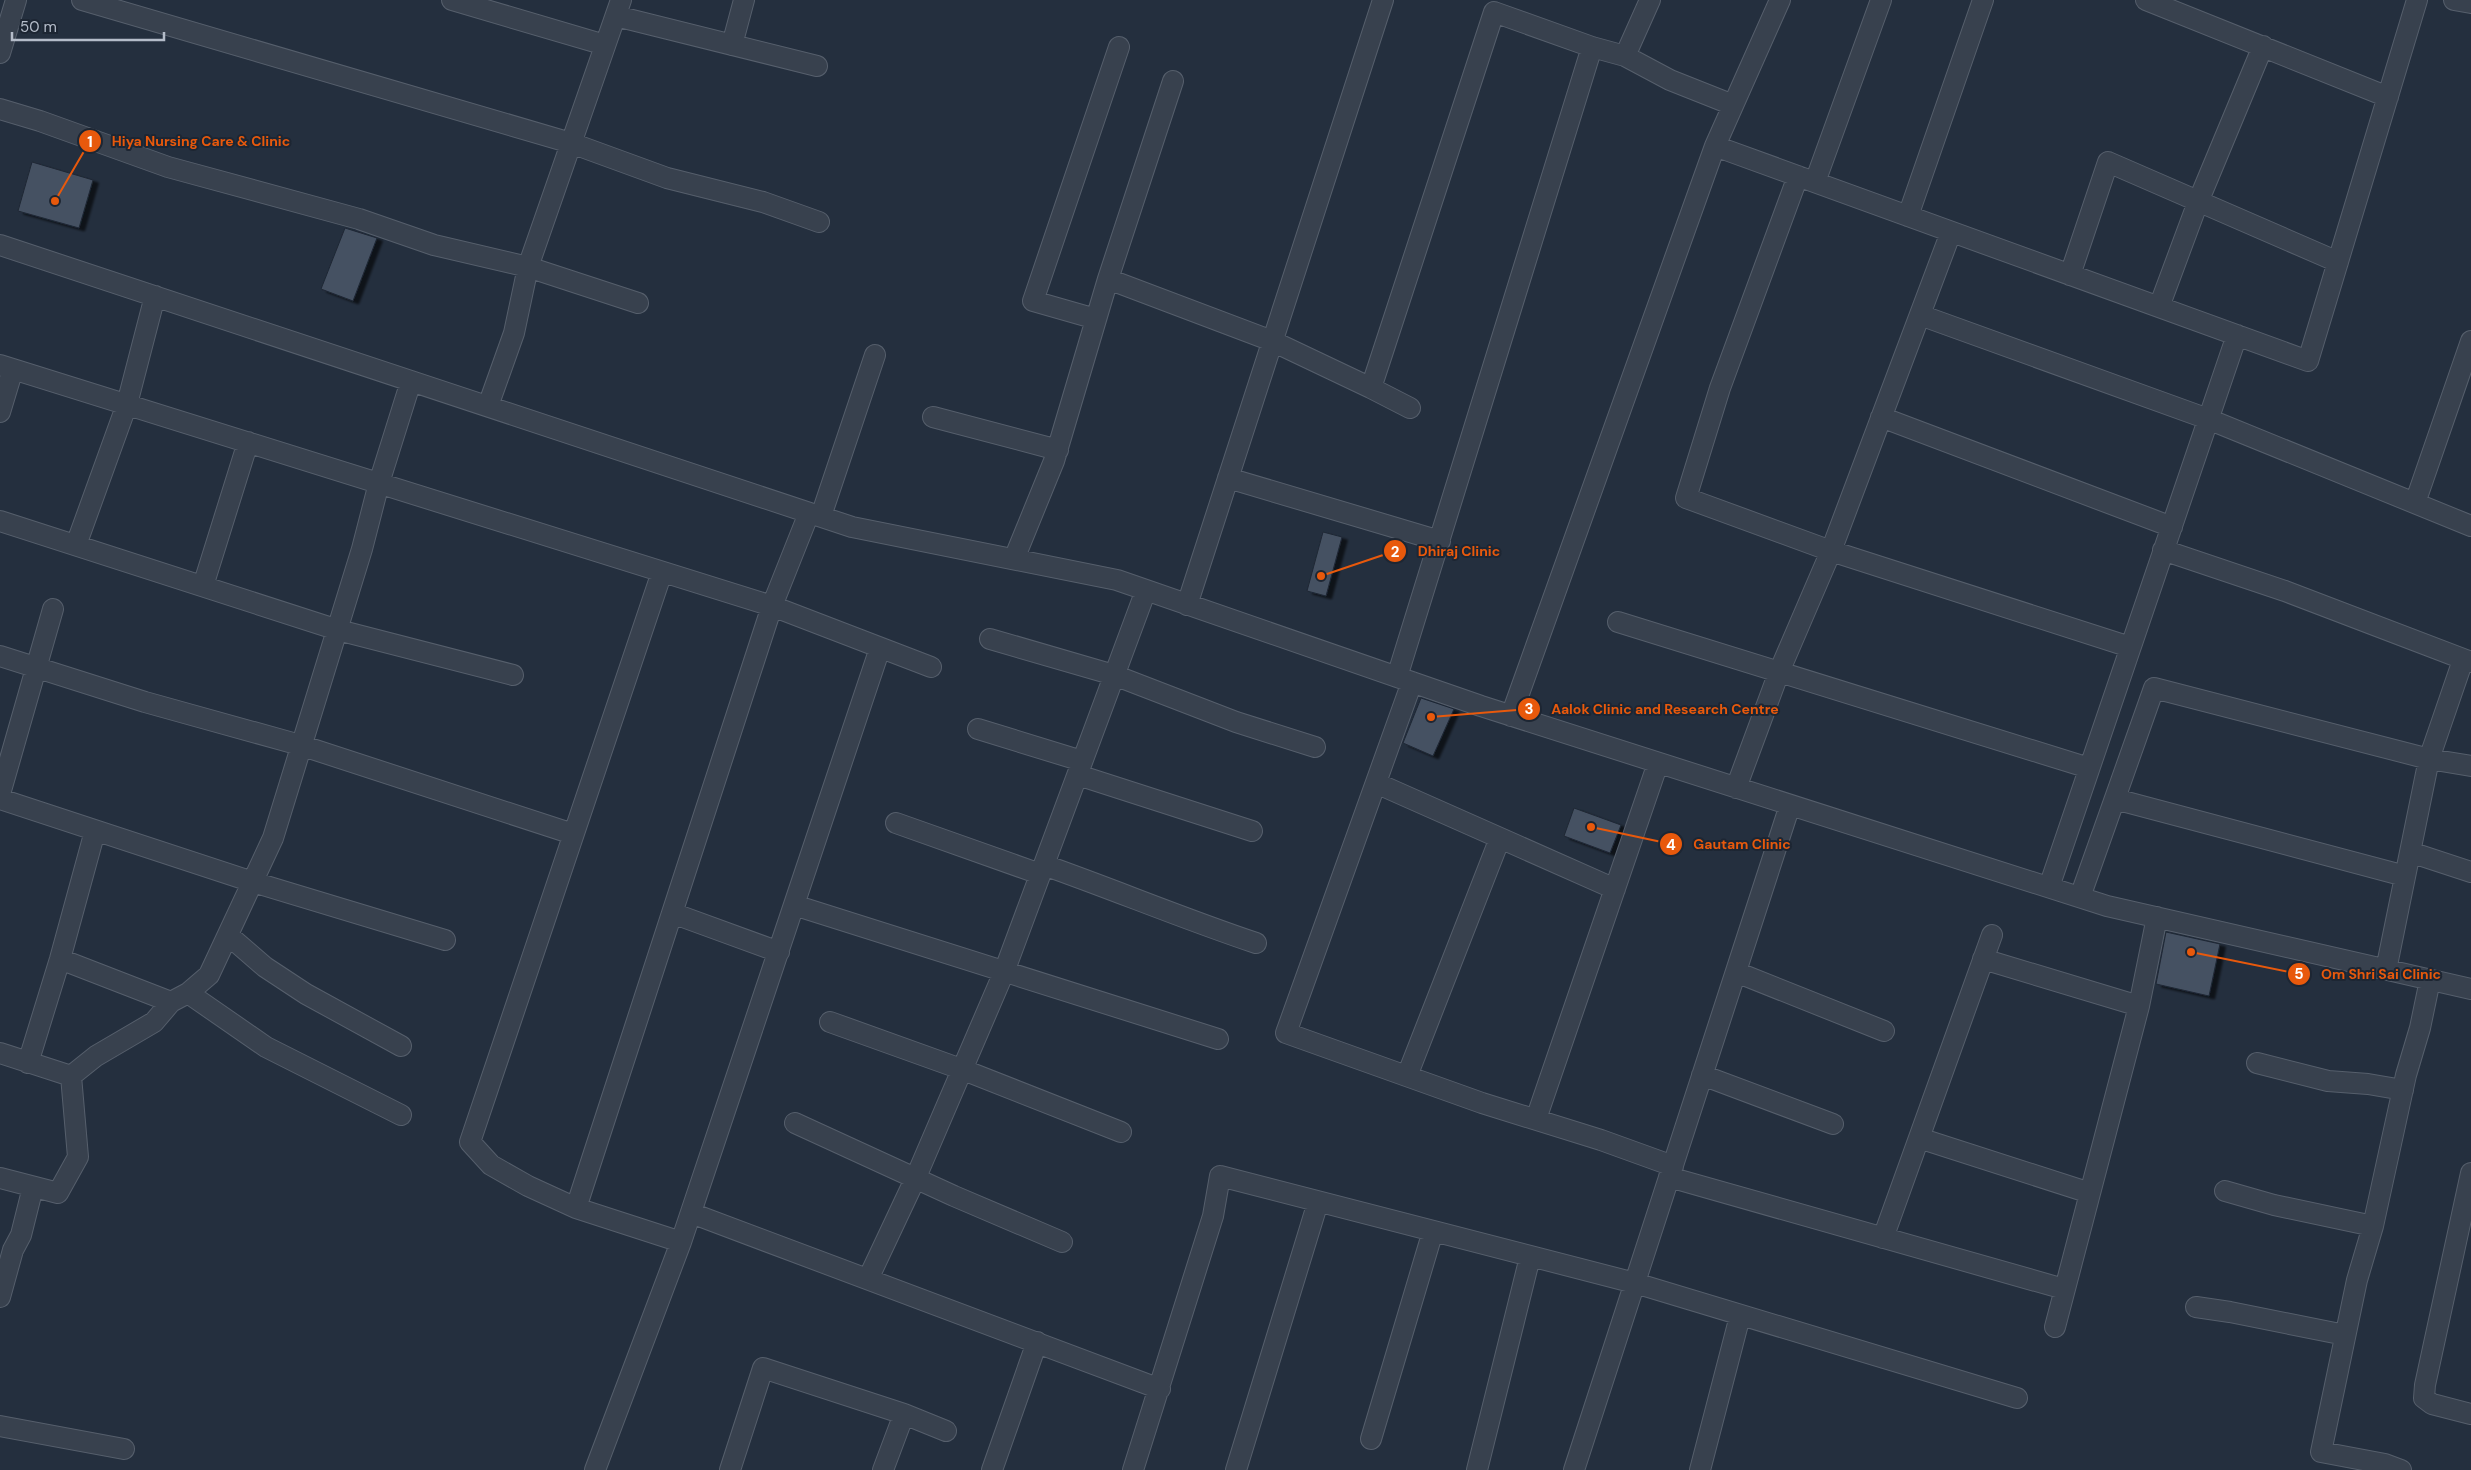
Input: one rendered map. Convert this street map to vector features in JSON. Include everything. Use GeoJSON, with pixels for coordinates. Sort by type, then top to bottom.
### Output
{"type":"FeatureCollection","features":[{"type":"Feature","properties":{"kind":"street"},"geometry":{"type":"LineString","coordinates":[[0,53],[16,0]]}},
{"type":"Feature","properties":{"kind":"street"},"geometry":{"type":"LineString","coordinates":[[82,0],[571,143],[668,178],[763,202],[818,222]]}},
{"type":"Feature","properties":{"kind":"street"},"geometry":{"type":"LineString","coordinates":[[452,0],[606,45]]}},
{"type":"Feature","properties":{"kind":"street"},"geometry":{"type":"LineString","coordinates":[[732,45],[744,0]]}},
{"type":"Feature","properties":{"kind":"street"},"geometry":{"type":"LineString","coordinates":[[1187,605],[1382,0]]}},
{"type":"Feature","properties":{"kind":"street"},"geometry":{"type":"LineString","coordinates":[[1625,56],[1650,0]]}},
{"type":"Feature","properties":{"kind":"street"},"geometry":{"type":"LineString","coordinates":[[1511,716],[1715,146],[1780,0]]}},
{"type":"Feature","properties":{"kind":"street"},"geometry":{"type":"LineString","coordinates":[[1881,0],[1720,388],[1686,498],[1830,551],[2130,647]]}},
{"type":"Feature","properties":{"kind":"street"},"geometry":{"type":"LineString","coordinates":[[1908,216],[1983,0]]}},
{"type":"Feature","properties":{"kind":"street"},"geometry":{"type":"LineString","coordinates":[[2146,0],[2388,97]]}},
{"type":"Feature","properties":{"kind":"street"},"geometry":{"type":"LineString","coordinates":[[1715,146],[2308,361],[2418,0]]}},
{"type":"Feature","properties":{"kind":"street"},"geometry":{"type":"LineString","coordinates":[[2454,0],[2471,1]]}},
{"type":"Feature","properties":{"kind":"street"},"geometry":{"type":"LineString","coordinates":[[1371,388],[1496,6],[1592,47],[1625,56],[1670,80],[1733,105]]}},
{"type":"Feature","properties":{"kind":"street"},"geometry":{"type":"LineString","coordinates":[[488,406],[514,333],[528,267],[618,8],[732,45],[817,66]]}},
{"type":"Feature","properties":{"kind":"street"},"geometry":{"type":"LineString","coordinates":[[2159,307],[2198,202],[2263,46]]}},
{"type":"Feature","properties":{"kind":"street"},"geometry":{"type":"LineString","coordinates":[[1096,319],[1033,301],[1119,47]]}},
{"type":"Feature","properties":{"kind":"street"},"geometry":{"type":"LineString","coordinates":[[1592,47],[1440,540],[1376,783],[1286,1033],[1536,1119],[1671,1172],[1884,1238],[2064,1289]]}},
{"type":"Feature","properties":{"kind":"street"},"geometry":{"type":"LineString","coordinates":[[1014,559],[1058,450],[1108,279],[1173,81]]}},
{"type":"Feature","properties":{"kind":"street"},"geometry":{"type":"LineString","coordinates":[[0,109],[40,121],[168,167],[359,219],[434,245],[528,267],[638,303]]}},
{"type":"Feature","properties":{"kind":"street"},"geometry":{"type":"LineString","coordinates":[[2070,275],[2108,162],[2338,262]]}},
{"type":"Feature","properties":{"kind":"street"},"geometry":{"type":"LineString","coordinates":[[1736,788],[1779,672],[1830,551],[1951,232]]}},
{"type":"Feature","properties":{"kind":"street"},"geometry":{"type":"LineString","coordinates":[[0,245],[852,527],[1117,580],[1511,716],[2080,897],[2157,917],[2471,989]]}},
{"type":"Feature","properties":{"kind":"street"},"geometry":{"type":"LineString","coordinates":[[1108,279],[1272,341],[1410,408]]}},
{"type":"Feature","properties":{"kind":"street"},"geometry":{"type":"LineString","coordinates":[[76,545],[127,404],[155,296]]}},
{"type":"Feature","properties":{"kind":"street"},"geometry":{"type":"LineString","coordinates":[[1920,314],[2208,419],[2471,526]]}},
{"type":"Feature","properties":{"kind":"street"},"geometry":{"type":"LineString","coordinates":[[2049,887],[2237,335]]}},
{"type":"Feature","properties":{"kind":"street"},"geometry":{"type":"LineString","coordinates":[[2415,503],[2471,341]]}},
{"type":"Feature","properties":{"kind":"street"},"geometry":{"type":"LineString","coordinates":[[576,1208],[772,606],[815,514],[874,355]]}},
{"type":"Feature","properties":{"kind":"street"},"geometry":{"type":"LineString","coordinates":[[0,412],[7,367],[772,606],[931,667]]}},
{"type":"Feature","properties":{"kind":"street"},"geometry":{"type":"LineString","coordinates":[[71,1076],[96,1056],[154,1022],[180,997],[209,975],[272,838],[338,630],[379,483],[411,381]]}},
{"type":"Feature","properties":{"kind":"street"},"geometry":{"type":"LineString","coordinates":[[933,417],[1058,450]]}},
{"type":"Feature","properties":{"kind":"street"},"geometry":{"type":"LineString","coordinates":[[1881,417],[2172,527]]}},
{"type":"Feature","properties":{"kind":"street"},"geometry":{"type":"LineString","coordinates":[[203,586],[248,442]]}},
{"type":"Feature","properties":{"kind":"street"},"geometry":{"type":"LineString","coordinates":[[1228,478],[1440,540]]}},
{"type":"Feature","properties":{"kind":"street"},"geometry":{"type":"LineString","coordinates":[[0,521],[338,630],[513,675]]}},
{"type":"Feature","properties":{"kind":"street"},"geometry":{"type":"LineString","coordinates":[[2163,550],[2285,591],[2467,661],[2429,759],[2386,970]]}},
{"type":"Feature","properties":{"kind":"street"},"geometry":{"type":"LineString","coordinates":[[662,572],[470,1142],[491,1165],[528,1186],[576,1208],[681,1242]]}},
{"type":"Feature","properties":{"kind":"street"},"geometry":{"type":"LineString","coordinates":[[868,1279],[916,1177],[1004,972],[1146,590]]}},
{"type":"Feature","properties":{"kind":"street"},"geometry":{"type":"LineString","coordinates":[[0,794],[53,609]]}},
{"type":"Feature","properties":{"kind":"street"},"geometry":{"type":"LineString","coordinates":[[1618,622],[2089,768]]}},
{"type":"Feature","properties":{"kind":"street"},"geometry":{"type":"LineString","coordinates":[[990,639],[1114,675],[1236,722],[1316,747]]}},
{"type":"Feature","properties":{"kind":"street"},"geometry":{"type":"LineString","coordinates":[[595,1470],[681,1242],[880,648]]}},
{"type":"Feature","properties":{"kind":"street"},"geometry":{"type":"LineString","coordinates":[[0,656],[145,702],[300,745],[573,834]]}},
{"type":"Feature","properties":{"kind":"street"},"geometry":{"type":"LineString","coordinates":[[2080,897],[2154,688],[2429,759],[2471,766]]}},
{"type":"Feature","properties":{"kind":"street"},"geometry":{"type":"LineString","coordinates":[[978,729],[1252,831]]}},
{"type":"Feature","properties":{"kind":"street"},"geometry":{"type":"LineString","coordinates":[[1536,1119],[1658,763]]}},
{"type":"Feature","properties":{"kind":"street"},"geometry":{"type":"LineString","coordinates":[[1376,783],[1615,889]]}},
{"type":"Feature","properties":{"kind":"street"},"geometry":{"type":"LineString","coordinates":[[2115,798],[2405,876]]}},
{"type":"Feature","properties":{"kind":"street"},"geometry":{"type":"LineString","coordinates":[[0,799],[253,882],[445,940]]}},
{"type":"Feature","properties":{"kind":"street"},"geometry":{"type":"LineString","coordinates":[[1574,1470],[1790,805]]}},
{"type":"Feature","properties":{"kind":"street"},"geometry":{"type":"LineString","coordinates":[[896,823],[1042,870],[1097,884],[1195,923],[1256,943]]}},
{"type":"Feature","properties":{"kind":"street"},"geometry":{"type":"LineString","coordinates":[[28,1063],[60,959],[95,831]]}},
{"type":"Feature","properties":{"kind":"street"},"geometry":{"type":"LineString","coordinates":[[1407,1076],[1500,838]]}},
{"type":"Feature","properties":{"kind":"street"},"geometry":{"type":"LineString","coordinates":[[2410,852],[2471,872]]}},
{"type":"Feature","properties":{"kind":"street"},"geometry":{"type":"LineString","coordinates":[[794,905],[1218,1039]]}},
{"type":"Feature","properties":{"kind":"street"},"geometry":{"type":"LineString","coordinates":[[672,913],[779,952]]}},
{"type":"Feature","properties":{"kind":"street"},"geometry":{"type":"LineString","coordinates":[[2055,1327],[2139,1006],[2157,917]]}},
{"type":"Feature","properties":{"kind":"street"},"geometry":{"type":"LineString","coordinates":[[228,935],[265,966],[306,994],[402,1046]]}},
{"type":"Feature","properties":{"kind":"street"},"geometry":{"type":"LineString","coordinates":[[1884,1238],[1992,935]]}},
{"type":"Feature","properties":{"kind":"street"},"geometry":{"type":"LineString","coordinates":[[60,959],[180,997],[266,1048],[401,1115]]}},
{"type":"Feature","properties":{"kind":"street"},"geometry":{"type":"LineString","coordinates":[[1983,960],[2139,1006]]}},
{"type":"Feature","properties":{"kind":"street"},"geometry":{"type":"LineString","coordinates":[[1736,972],[1884,1031]]}},
{"type":"Feature","properties":{"kind":"street"},"geometry":{"type":"LineString","coordinates":[[2401,1470],[2385,1464],[2321,1452],[2356,1280],[2373,1226],[2402,1090],[2420,1028],[2430,980]]}},
{"type":"Feature","properties":{"kind":"street"},"geometry":{"type":"LineString","coordinates":[[830,1022],[961,1069],[1121,1132]]}},
{"type":"Feature","properties":{"kind":"street"},"geometry":{"type":"LineString","coordinates":[[0,1053],[71,1076]]}},
{"type":"Feature","properties":{"kind":"street"},"geometry":{"type":"LineString","coordinates":[[2257,1063],[2328,1081],[2368,1084],[2402,1090]]}},
{"type":"Feature","properties":{"kind":"street"},"geometry":{"type":"LineString","coordinates":[[1702,1075],[1833,1124]]}},
{"type":"Feature","properties":{"kind":"street"},"geometry":{"type":"LineString","coordinates":[[0,1178],[58,1193],[78,1157],[71,1076]]}},
{"type":"Feature","properties":{"kind":"street"},"geometry":{"type":"LineString","coordinates":[[795,1123],[1062,1242]]}},
{"type":"Feature","properties":{"kind":"street"},"geometry":{"type":"LineString","coordinates":[[1919,1138],[2090,1192]]}},
{"type":"Feature","properties":{"kind":"street"},"geometry":{"type":"LineString","coordinates":[[2471,1173],[2424,1398],[2432,1404],[2471,1414]]}},
{"type":"Feature","properties":{"kind":"street"},"geometry":{"type":"LineString","coordinates":[[1133,1470],[1213,1216],[1220,1176],[1635,1283],[2017,1398]]}},
{"type":"Feature","properties":{"kind":"street"},"geometry":{"type":"LineString","coordinates":[[0,1297],[14,1250],[21,1235],[33,1187]]}},
{"type":"Feature","properties":{"kind":"street"},"geometry":{"type":"LineString","coordinates":[[2225,1191],[2274,1205],[2373,1226]]}},
{"type":"Feature","properties":{"kind":"street"},"geometry":{"type":"LineString","coordinates":[[1236,1470],[1318,1202]]}},
{"type":"Feature","properties":{"kind":"street"},"geometry":{"type":"LineString","coordinates":[[691,1213],[1160,1389]]}},
{"type":"Feature","properties":{"kind":"street"},"geometry":{"type":"LineString","coordinates":[[1371,1439],[1434,1231]]}},
{"type":"Feature","properties":{"kind":"street"},"geometry":{"type":"LineString","coordinates":[[1477,1470],[1530,1257]]}},
{"type":"Feature","properties":{"kind":"street"},"geometry":{"type":"LineString","coordinates":[[2196,1307],[2345,1335]]}},
{"type":"Feature","properties":{"kind":"street"},"geometry":{"type":"LineString","coordinates":[[1703,1469],[1740,1316]]}},
{"type":"Feature","properties":{"kind":"street"},"geometry":{"type":"LineString","coordinates":[[992,1470],[1037,1342]]}},
{"type":"Feature","properties":{"kind":"street"},"geometry":{"type":"LineString","coordinates":[[730,1470],[763,1368],[904,1414],[946,1431]]}},
{"type":"Feature","properties":{"kind":"street"},"geometry":{"type":"LineString","coordinates":[[883,1470],[904,1414]]}},
{"type":"Feature","properties":{"kind":"street"},"geometry":{"type":"LineString","coordinates":[[0,1426],[124,1448]]}},
{"type":"Feature","properties":{"kind":"building"},"geometry":{"type":"Polygon","coordinates":[[[32,162],[93,180],[79,228],[18,211],[32,162]]]}},
{"type":"Feature","properties":{"kind":"building"},"geometry":{"type":"Polygon","coordinates":[[[345,228],[377,238],[353,301],[321,289],[345,228]]]}},
{"type":"Feature","properties":{"kind":"building"},"geometry":{"type":"Polygon","coordinates":[[[1323,532],[1342,537],[1326,596],[1307,591],[1323,532]]]}},
{"type":"Feature","properties":{"kind":"building"},"geometry":{"type":"Polygon","coordinates":[[[1421,698],[1454,709],[1433,756],[1403,743],[1421,698]]]}},
{"type":"Feature","properties":{"kind":"building"},"geometry":{"type":"Polygon","coordinates":[[[1574,808],[1621,825],[1610,853],[1564,836],[1574,808]]]}},
{"type":"Feature","properties":{"kind":"building"},"geometry":{"type":"Polygon","coordinates":[[[2166,932],[2220,944],[2209,996],[2156,984],[2166,932]]]}},
{"type":"Feature","properties":{"kind":"place","name":"Hiya Nursing Care & Clinic"},"geometry":{"type":"Point","coordinates":[55,201]}},
{"type":"Feature","properties":{"kind":"place","name":"Dhiraj Clinic"},"geometry":{"type":"Point","coordinates":[1321,576]}},
{"type":"Feature","properties":{"kind":"place","name":"Aalok Clinic and Research Centre"},"geometry":{"type":"Point","coordinates":[1431,717]}},
{"type":"Feature","properties":{"kind":"place","name":"Gautam Clinic"},"geometry":{"type":"Point","coordinates":[1591,827]}},
{"type":"Feature","properties":{"kind":"place","name":"Om Shri Sai Clinic"},"geometry":{"type":"Point","coordinates":[2191,952]}}]}
